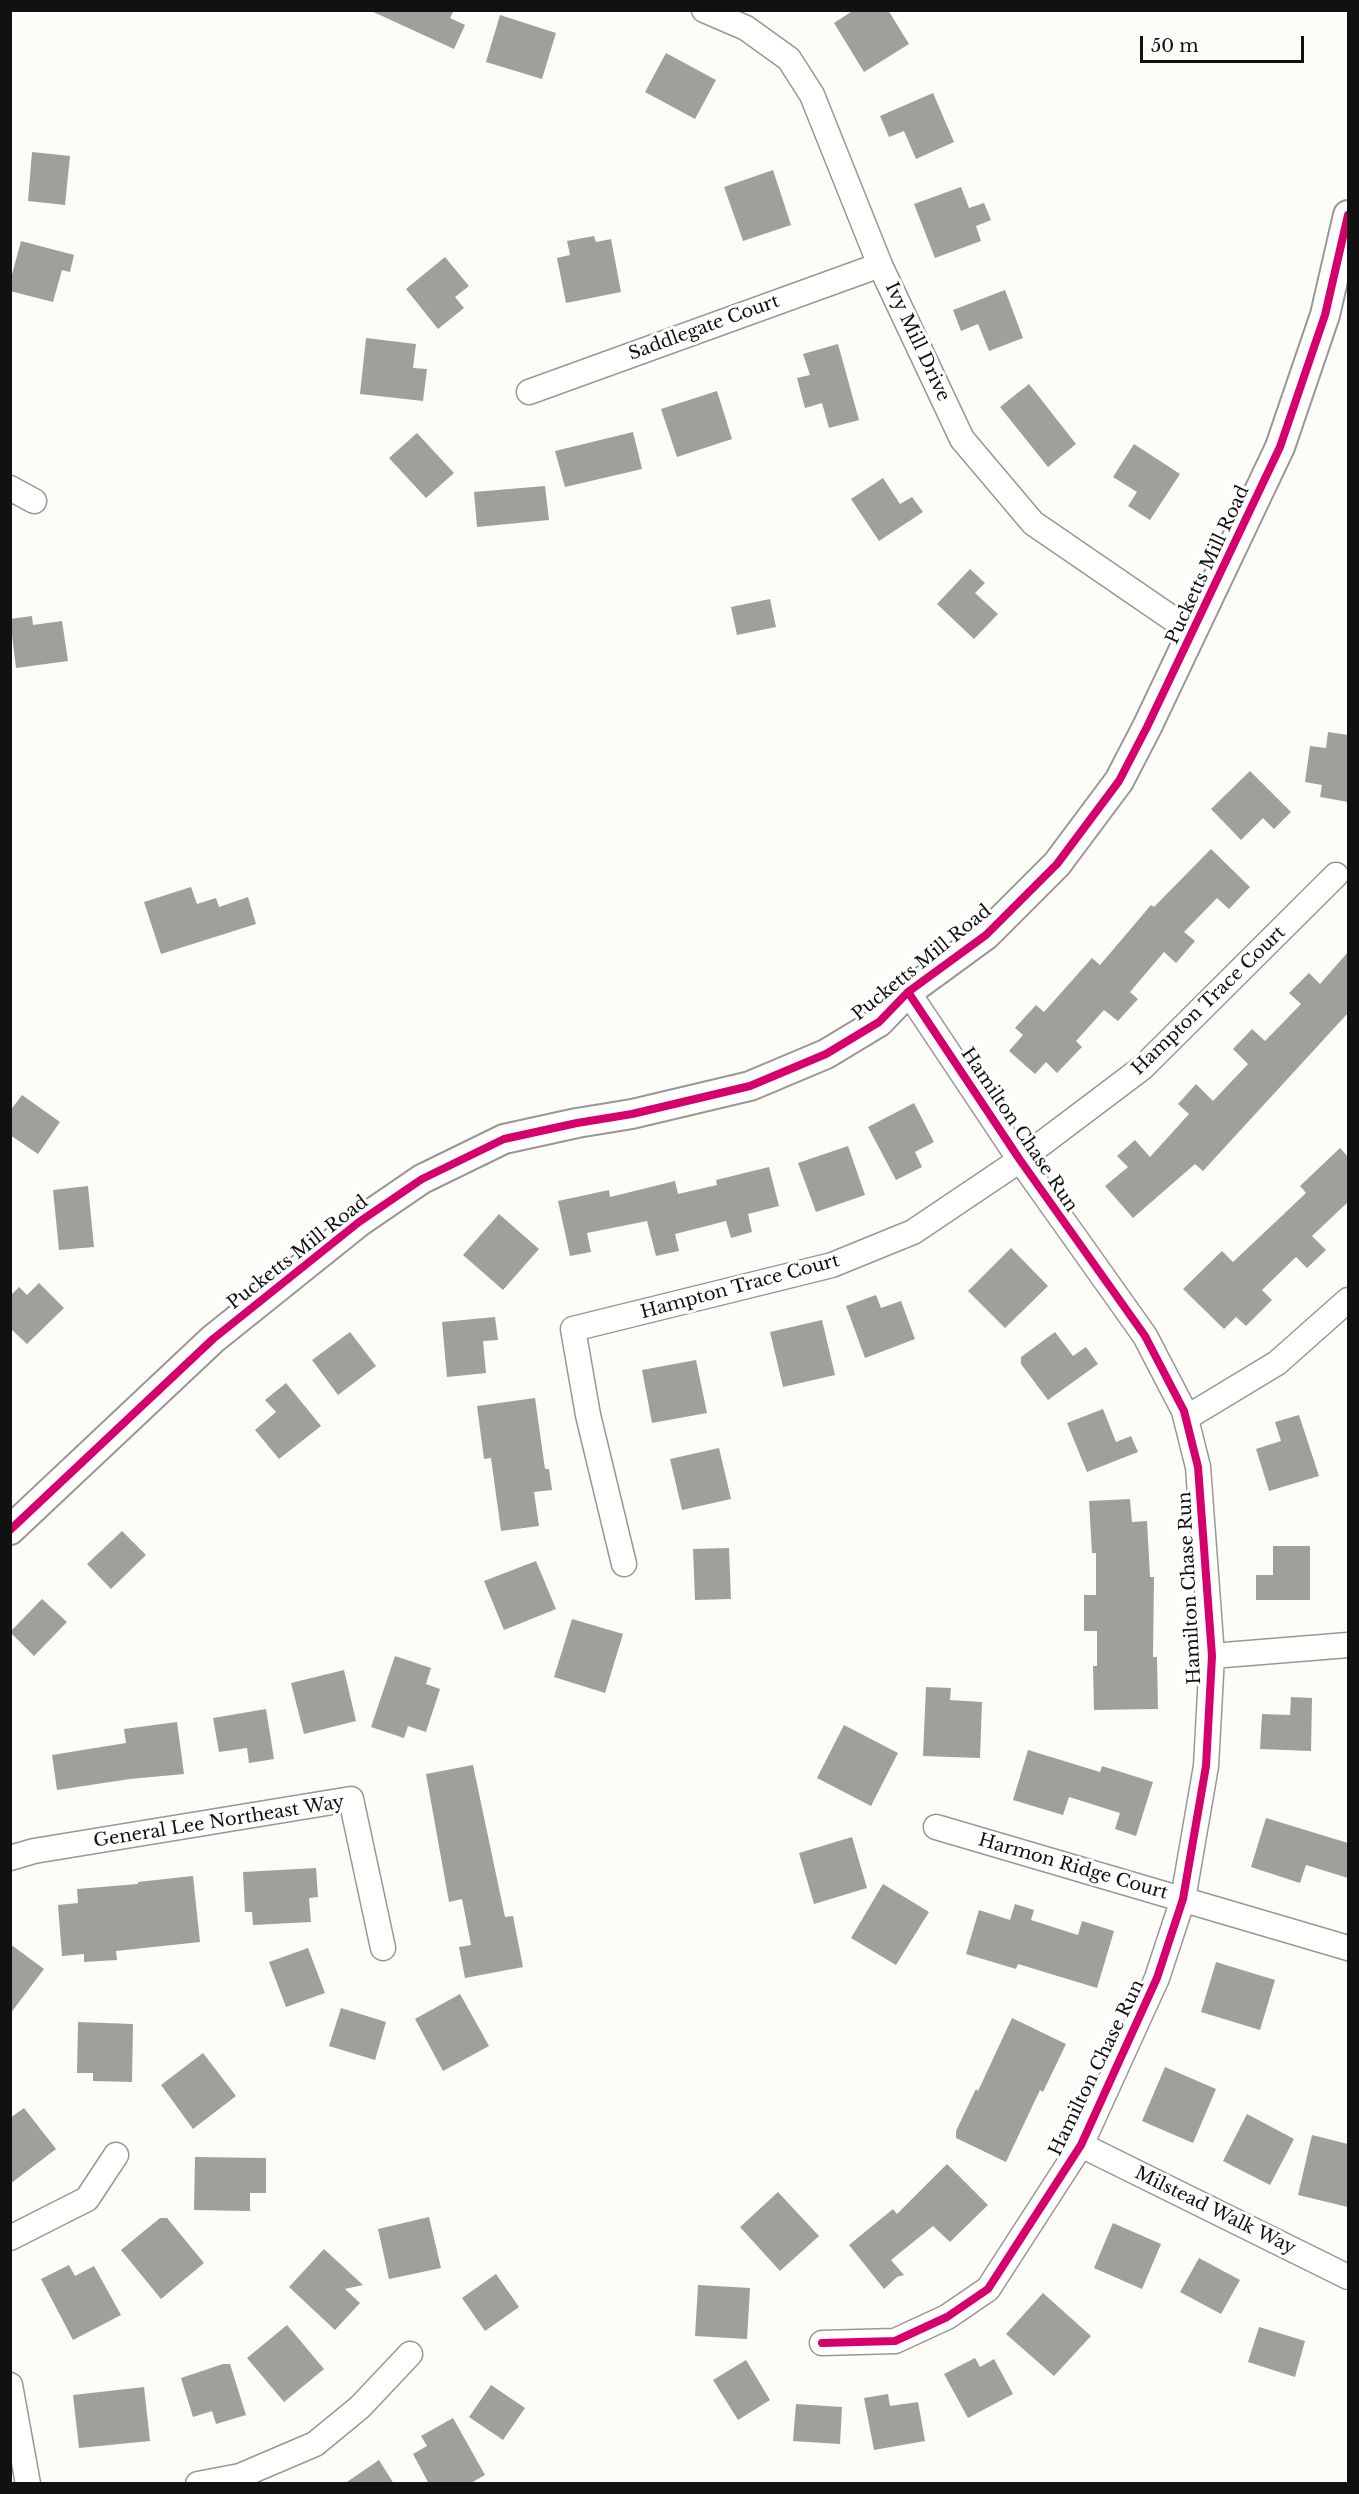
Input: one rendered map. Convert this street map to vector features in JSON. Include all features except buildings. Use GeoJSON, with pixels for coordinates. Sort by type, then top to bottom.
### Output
{"type":"FeatureCollection","features":[{"type":"Feature","properties":{"kind":"street","name":"Ivy Mill Drive"},"geometry":{"type":"LineString","coordinates":[[704,10],[746,28],[789,59],[812,95],[880,265],[962,439],[1033,523],[1192,633]]}},
{"type":"Feature","properties":{"kind":"street","name":"Pucketts Mill Road"},"geometry":{"type":"LineString","coordinates":[[10,1530],[213,1339],[359,1222],[422,1179],[504,1139],[632,1114],[750,1086],[826,1054],[879,1022],[908,992],[986,935],[1057,864],[1119,781],[1280,447],[1324,315],[1348,215]]}},
{"type":"Feature","properties":{"kind":"street","name":"Saddlegate Court"},"geometry":{"type":"LineString","coordinates":[[529,392],[880,265]]}},
{"type":"Feature","properties":{"kind":"street"},"geometry":{"type":"LineString","coordinates":[[10,488],[34,501]]}},
{"type":"Feature","properties":{"kind":"street","name":"Hampton Trace Court"},"geometry":{"type":"LineString","coordinates":[[624,1564],[588,1415],[573,1329],[832,1265],[913,1232],[1020,1160],[1142,1068],[1336,875]]}},
{"type":"Feature","properties":{"kind":"street","name":"Hamilton Chase Run"},"geometry":{"type":"LineString","coordinates":[[822,2343],[896,2341],[947,2317],[988,2289],[1081,2145],[1157,1978],[1183,1899],[1206,1766],[1212,1656],[1198,1467],[1186,1418],[1145,1336],[1020,1160],[908,992]]}},
{"type":"Feature","properties":{"kind":"street"},"geometry":{"type":"LineString","coordinates":[[1186,1418],[1277,1363],[1348,1300]]}},
{"type":"Feature","properties":{"kind":"street"},"geometry":{"type":"LineString","coordinates":[[1212,1656],[1348,1645]]}},
{"type":"Feature","properties":{"kind":"street","name":"General Lee Northeast Way"},"geometry":{"type":"LineString","coordinates":[[10,1858],[34,1851],[351,1799],[383,1948]]}},
{"type":"Feature","properties":{"kind":"street","name":"Harmon Ridge Court"},"geometry":{"type":"LineString","coordinates":[[936,1827],[1348,1948]]}},
{"type":"Feature","properties":{"kind":"street","name":"Milstead Walk Way"},"geometry":{"type":"LineString","coordinates":[[1081,2145],[1348,2277]]}},
{"type":"Feature","properties":{"kind":"street"},"geometry":{"type":"LineString","coordinates":[[10,2238],[87,2199],[116,2156]]}},
{"type":"Feature","properties":{"kind":"street"},"geometry":{"type":"LineString","coordinates":[[198,2484],[240,2476],[315,2444],[360,2407],[410,2354]]}},
{"type":"Feature","properties":{"kind":"street"},"geometry":{"type":"LineString","coordinates":[[10,2385],[28,2484]]}},
{"type":"Feature","properties":{"kind":"cycle path"},"geometry":{"type":"LineString","coordinates":[[10,1530],[213,1339],[359,1222],[422,1179],[504,1139],[632,1114],[750,1086],[826,1054],[879,1022],[908,992],[986,935],[1057,864],[1119,781],[1147,727],[1280,447],[1325,315],[1348,215]]}},
{"type":"Feature","properties":{"kind":"cycle path"},"geometry":{"type":"LineString","coordinates":[[822,2343],[895,2341],[947,2317],[988,2289],[1081,2145],[1157,1978],[1183,1899],[1206,1766],[1212,1656],[1198,1467],[1184,1411],[1145,1336],[1020,1160],[908,992]]}}]}
